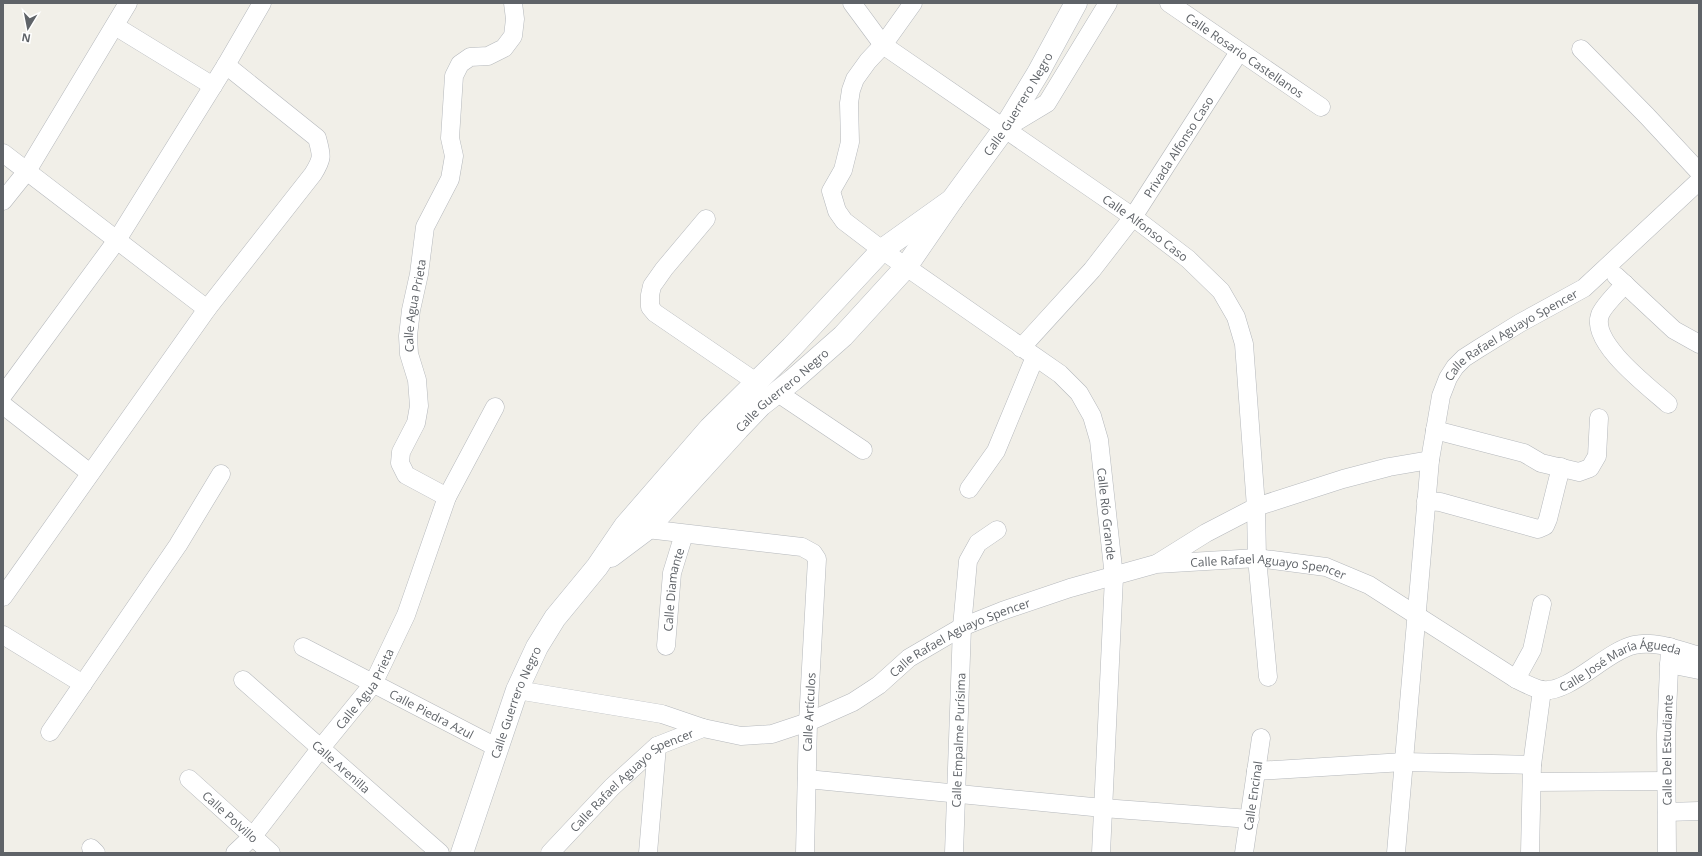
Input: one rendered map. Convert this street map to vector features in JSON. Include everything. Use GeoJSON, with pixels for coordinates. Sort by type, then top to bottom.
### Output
{"type":"FeatureCollection","features":[{"type":"Feature","properties":{"kind":"street"},"geometry":{"type":"LineString","coordinates":[[3,201],[27,171],[128,3]]}},
{"type":"Feature","properties":{"kind":"street"},"geometry":{"type":"LineString","coordinates":[[3,395],[117,240],[226,65],[262,3]]}},
{"type":"Feature","properties":{"kind":"street","name":"Calle Agua Prieta"},"geometry":{"type":"LineString","coordinates":[[447,497],[406,475],[400,463],[401,452],[416,423],[419,406],[417,380],[409,354],[408,336],[410,310],[419,274],[425,227],[450,179],[454,156],[450,138],[454,76],[460,64],[470,57],[488,56],[504,48],[513,36],[515,19],[512,3]]}},
{"type":"Feature","properties":{"kind":"street","name":"Calle Alfonso Caso"},"geometry":{"type":"LineString","coordinates":[[852,3],[883,45],[1133,217],[1188,259],[1221,291],[1236,317],[1244,344],[1256,507],[1257,558],[1268,677]]}},
{"type":"Feature","properties":{"kind":"street"},"geometry":{"type":"LineString","coordinates":[[906,267],[844,221],[837,211],[831,190],[843,170],[850,142],[848,103],[855,79],[868,60],[883,45],[913,3]]}},
{"type":"Feature","properties":{"kind":"street","name":"Calle Guerrero Negro"},"geometry":{"type":"LineString","coordinates":[[597,567],[647,529],[761,405],[778,393],[843,336],[906,267],[952,200],[1004,129],[1038,73],[1076,3]]}},
{"type":"Feature","properties":{"kind":"street"},"geometry":{"type":"LineString","coordinates":[[1004,129],[1047,103],[1108,3]]}},
{"type":"Feature","properties":{"kind":"street","name":"Calle Rosario Castellanos"},"geometry":{"type":"LineString","coordinates":[[1169,3],[1322,107]]}},
{"type":"Feature","properties":{"kind":"street"},"geometry":{"type":"LineString","coordinates":[[115,26],[213,86]]}},
{"type":"Feature","properties":{"kind":"street"},"geometry":{"type":"LineString","coordinates":[[1581,49],[1647,116],[1699,172]]}},
{"type":"Feature","properties":{"kind":"street","name":"Privada Alfonso Caso"},"geometry":{"type":"LineString","coordinates":[[1028,352],[1133,217],[1239,52]]}},
{"type":"Feature","properties":{"kind":"street"},"geometry":{"type":"LineString","coordinates":[[3,597],[208,309],[321,161],[321,150],[317,138],[226,65]]}},
{"type":"Feature","properties":{"kind":"street"},"geometry":{"type":"LineString","coordinates":[[3,153],[208,309]]}},
{"type":"Feature","properties":{"kind":"street","name":"Calle Rafael Aguayo Spencer"},"geometry":{"type":"LineString","coordinates":[[1396,853],[1415,615],[1430,460],[1441,396],[1448,378],[1455,367],[1464,358],[1520,323],[1584,288],[1699,181]]}},
{"type":"Feature","properties":{"kind":"street","name":"Calle Guerrero Negro"},"geometry":{"type":"LineString","coordinates":[[462,853],[496,747],[517,690],[537,647],[555,618],[597,567],[625,526],[710,428],[792,347],[882,250],[952,200]]}},
{"type":"Feature","properties":{"kind":"street"},"geometry":{"type":"LineString","coordinates":[[706,219],[664,269],[652,286],[650,307],[656,313],[756,382]]}},
{"type":"Feature","properties":{"kind":"street","name":"Calle Río Grande"},"geometry":{"type":"LineString","coordinates":[[906,267],[1060,374],[1079,393],[1092,416],[1099,440],[1114,577],[1101,853]]}},
{"type":"Feature","properties":{"kind":"street"},"geometry":{"type":"LineString","coordinates":[[1607,267],[1674,330],[1699,344]]}},
{"type":"Feature","properties":{"kind":"street"},"geometry":{"type":"LineString","coordinates":[[1625,284],[1600,314],[1598,323],[1601,335],[1613,353],[1668,404]]}},
{"type":"Feature","properties":{"kind":"street"},"geometry":{"type":"LineString","coordinates":[[969,489],[996,451],[1028,352]]}},
{"type":"Feature","properties":{"kind":"street"},"geometry":{"type":"LineString","coordinates":[[778,393],[863,450]]}},
{"type":"Feature","properties":{"kind":"street"},"geometry":{"type":"LineString","coordinates":[[3,405],[90,473]]}},
{"type":"Feature","properties":{"kind":"street","name":"Calle Agua Prieta"},"geometry":{"type":"LineString","coordinates":[[235,853],[253,836],[320,749],[374,684],[406,615],[447,497],[495,406]]}},
{"type":"Feature","properties":{"kind":"street"},"geometry":{"type":"LineString","coordinates":[[1435,430],[1524,453],[1541,463],[1578,472],[1590,468],[1598,456],[1599,418]]}},
{"type":"Feature","properties":{"kind":"street"},"geometry":{"type":"LineString","coordinates":[[1156,564],[1206,533],[1256,507],[1343,479],[1389,467],[1430,460]]}},
{"type":"Feature","properties":{"kind":"street"},"geometry":{"type":"LineString","coordinates":[[1426,501],[1440,502],[1538,529],[1545,526],[1548,519],[1561,467]]}},
{"type":"Feature","properties":{"kind":"street"},"geometry":{"type":"LineString","coordinates":[[50,732],[178,546],[221,474]]}},
{"type":"Feature","properties":{"kind":"street","name":"Calle Artículos"},"geometry":{"type":"LineString","coordinates":[[647,529],[802,547],[812,552],[816,559],[817,571],[808,722],[805,853]]}},
{"type":"Feature","properties":{"kind":"street","name":"Calle Empalme Purísima"},"geometry":{"type":"LineString","coordinates":[[954,853],[962,627],[968,561],[978,543],[997,530]]}},
{"type":"Feature","properties":{"kind":"street","name":"Calle Diamante"},"geometry":{"type":"LineString","coordinates":[[666,646],[672,573],[684,534]]}},
{"type":"Feature","properties":{"kind":"street","name":"Calle Rafael Aguayo Spencer"},"geometry":{"type":"LineString","coordinates":[[550,853],[612,787],[657,746],[703,728],[741,736],[772,734],[808,722],[853,702],[879,685],[909,658],[962,627],[1002,611],[1062,591],[1156,564],[1257,558],[1326,566],[1369,585],[1516,679],[1542,690]]}},
{"type":"Feature","properties":{"kind":"street"},"geometry":{"type":"LineString","coordinates":[[1516,679],[1532,650],[1542,604]]}},
{"type":"Feature","properties":{"kind":"street"},"geometry":{"type":"LineString","coordinates":[[3,635],[83,684]]}},
{"type":"Feature","properties":{"kind":"street","name":"Calle José María Águeda"},"geometry":{"type":"LineString","coordinates":[[1542,690],[1556,688],[1568,683],[1619,650],[1635,645],[1651,644],[1669,655],[1699,656]]}},
{"type":"Feature","properties":{"kind":"street","name":"Calle Piedra Azul"},"geometry":{"type":"LineString","coordinates":[[303,647],[496,747]]}},
{"type":"Feature","properties":{"kind":"street"},"geometry":{"type":"LineString","coordinates":[[1669,655],[1699,670]]}},
{"type":"Feature","properties":{"kind":"street","name":"Calle Del Estudiante"},"geometry":{"type":"LineString","coordinates":[[1667,853],[1666,734],[1669,655]]}},
{"type":"Feature","properties":{"kind":"street","name":"Calle Arenilla"},"geometry":{"type":"LineString","coordinates":[[243,680],[440,853]]}},
{"type":"Feature","properties":{"kind":"street"},"geometry":{"type":"LineString","coordinates":[[517,690],[662,714],[703,728]]}},
{"type":"Feature","properties":{"kind":"street"},"geometry":{"type":"LineString","coordinates":[[1530,853],[1532,765],[1542,690]]}},
{"type":"Feature","properties":{"kind":"street","name":"Calle Encinal"},"geometry":{"type":"LineString","coordinates":[[1244,853],[1261,738]]}},
{"type":"Feature","properties":{"kind":"street"},"geometry":{"type":"LineString","coordinates":[[648,853],[657,746]]}},
{"type":"Feature","properties":{"kind":"street"},"geometry":{"type":"LineString","coordinates":[[1256,771],[1404,762],[1532,765]]}},
{"type":"Feature","properties":{"kind":"street","name":"Calle Polvillo"},"geometry":{"type":"LineString","coordinates":[[189,779],[271,853]]}},
{"type":"Feature","properties":{"kind":"street"},"geometry":{"type":"LineString","coordinates":[[807,779],[1103,808],[1250,819]]}},
{"type":"Feature","properties":{"kind":"street"},"geometry":{"type":"LineString","coordinates":[[1532,782],[1666,781]]}},
{"type":"Feature","properties":{"kind":"street"},"geometry":{"type":"LineString","coordinates":[[1667,812],[1699,811]]}}]}
